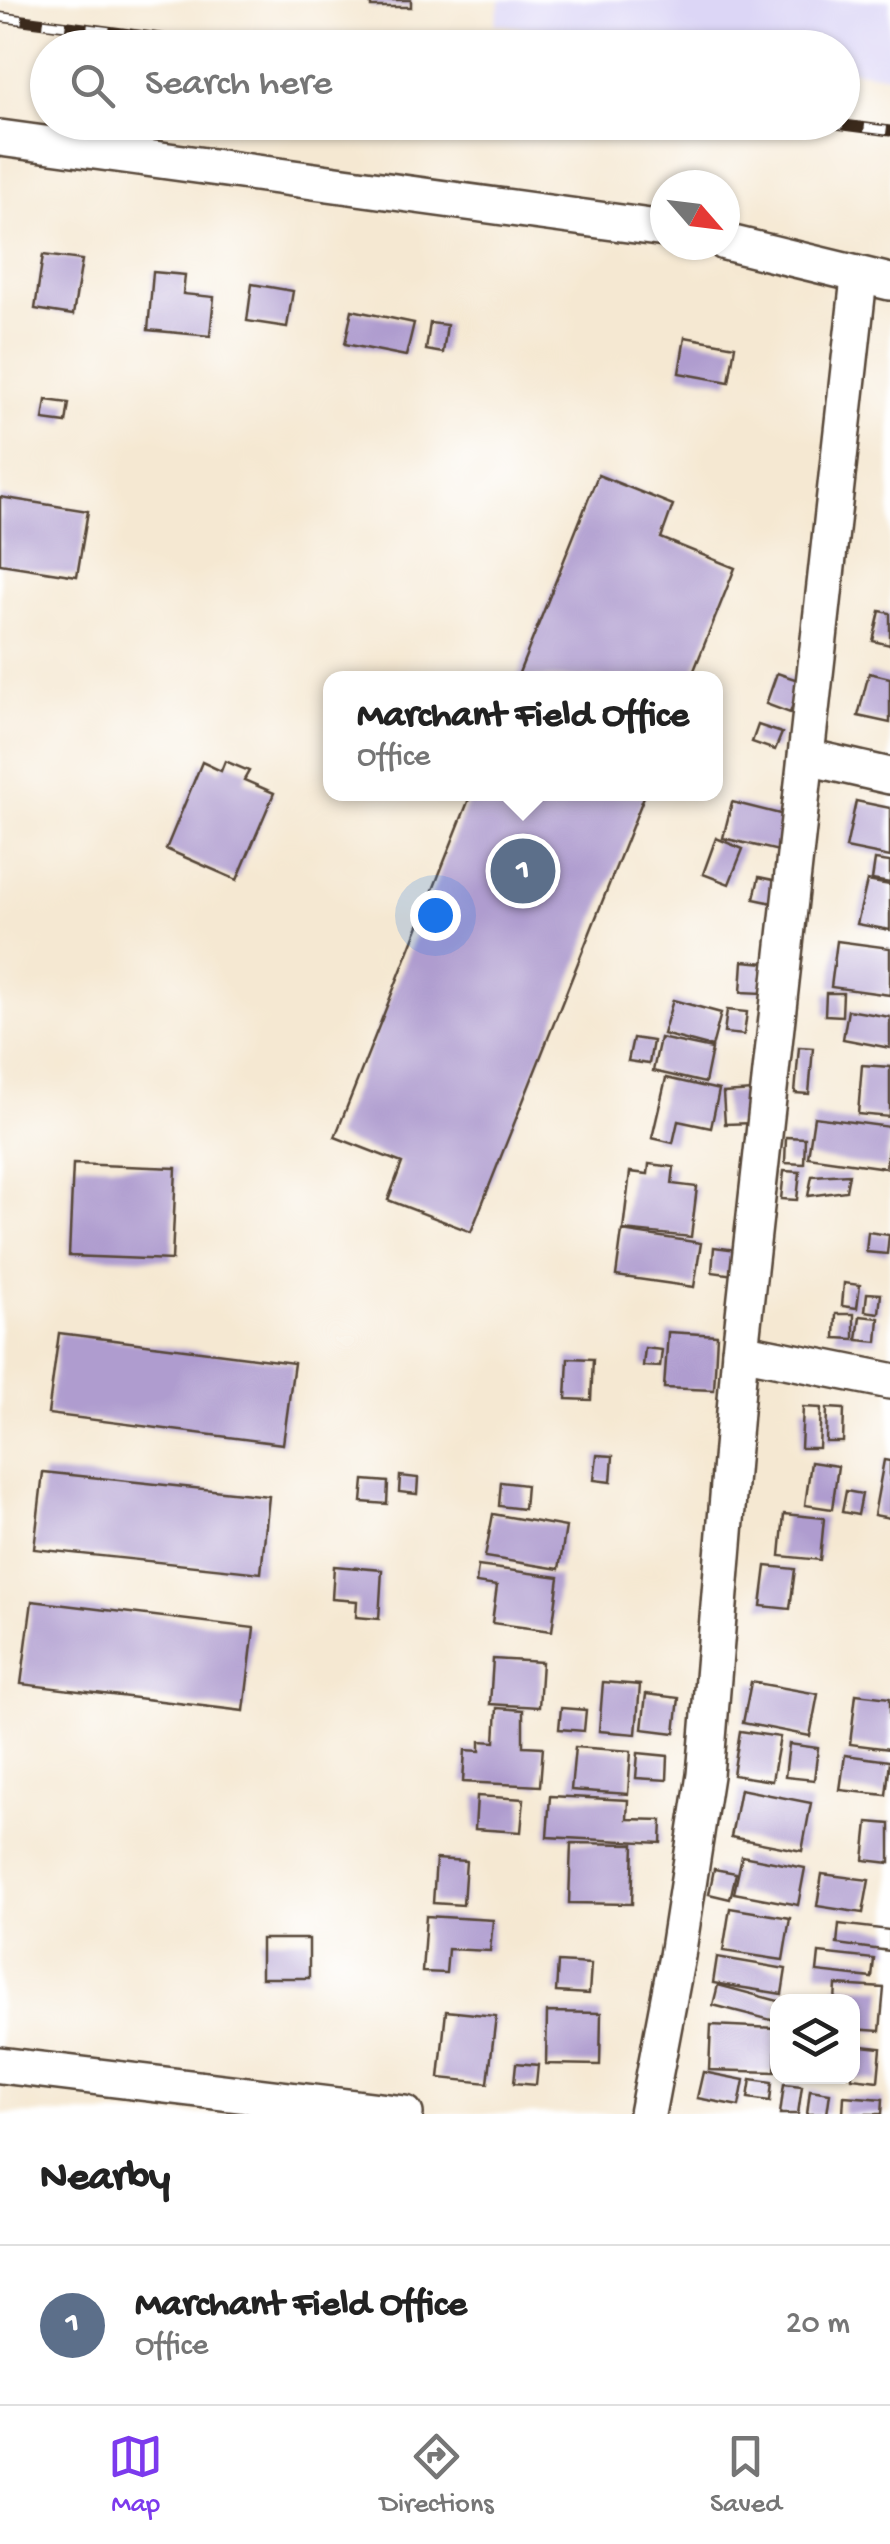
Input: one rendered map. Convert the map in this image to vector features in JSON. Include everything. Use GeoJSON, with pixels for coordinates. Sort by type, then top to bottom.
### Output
{"type":"FeatureCollection","features":[{"type":"Feature","properties":{"kind":"street"},"geometry":{"type":"LineString","coordinates":[[0,138],[650,227]]}},
{"type":"Feature","properties":{"kind":"street"},"geometry":{"type":"LineString","coordinates":[[646,2114],[678,1956],[705,1774],[740,1351],[806,757],[874,280],[740,246]]}},
{"type":"Feature","properties":{"kind":"street"},"geometry":{"type":"LineString","coordinates":[[806,757],[890,776]]}},
{"type":"Feature","properties":{"kind":"street"},"geometry":{"type":"LineString","coordinates":[[740,1351],[890,1381]]}},
{"type":"Feature","properties":{"kind":"street"},"geometry":{"type":"LineString","coordinates":[[0,2065],[404,2114]]}},
{"type":"Feature","properties":{"kind":"shaded area"},"geometry":{"type":"Polygon","coordinates":[[[500,0],[890,0],[890,76],[860,72],[860,30],[542,30],[495,24],[500,0]]]}},
{"type":"Feature","properties":{"kind":"building"},"geometry":{"type":"Polygon","coordinates":[[[371,0],[411,0],[411,7],[371,7],[371,0]]]}},
{"type":"Feature","properties":{"kind":"building"},"geometry":{"type":"Polygon","coordinates":[[[43,255],[82,260],[73,315],[35,309],[43,255]]]}},
{"type":"Feature","properties":{"kind":"building"},"geometry":{"type":"Polygon","coordinates":[[[153,272],[185,275],[183,294],[214,297],[210,336],[148,330],[153,272]]]}},
{"type":"Feature","properties":{"kind":"building"},"geometry":{"type":"Polygon","coordinates":[[[252,284],[293,291],[287,327],[247,321],[252,284]]]}},
{"type":"Feature","properties":{"kind":"building"},"geometry":{"type":"Polygon","coordinates":[[[352,310],[414,323],[406,356],[345,344],[352,310]]]}},
{"type":"Feature","properties":{"kind":"building"},"geometry":{"type":"Polygon","coordinates":[[[430,323],[447,325],[443,353],[426,350],[430,323]]]}},
{"type":"Feature","properties":{"kind":"building"},"geometry":{"type":"Polygon","coordinates":[[[685,337],[735,346],[729,382],[679,373],[685,337]]]}},
{"type":"Feature","properties":{"kind":"building"},"geometry":{"type":"Polygon","coordinates":[[[46,400],[69,403],[66,423],[43,420],[46,400]]]}},
{"type":"Feature","properties":{"kind":"building"},"geometry":{"type":"Polygon","coordinates":[[[598,475],[673,505],[661,538],[735,568],[694,671],[520,671],[598,475]]]}},
{"type":"Feature","properties":{"kind":"building"},"geometry":{"type":"Polygon","coordinates":[[[0,497],[88,511],[77,576],[0,564],[0,497]]]}},
{"type":"Feature","properties":{"kind":"building"},"geometry":{"type":"Polygon","coordinates":[[[880,611],[890,613],[890,645],[873,641],[880,611]]]}},
{"type":"Feature","properties":{"kind":"building"},"geometry":{"type":"Polygon","coordinates":[[[777,673],[801,681],[790,713],[766,704],[777,673]]]}},
{"type":"Feature","properties":{"kind":"building"},"geometry":{"type":"Polygon","coordinates":[[[869,673],[890,678],[890,723],[858,716],[869,673]]]}},
{"type":"Feature","properties":{"kind":"building"},"geometry":{"type":"Polygon","coordinates":[[[758,725],[782,733],[775,750],[752,742],[758,725]]]}},
{"type":"Feature","properties":{"kind":"building"},"geometry":{"type":"Polygon","coordinates":[[[225,761],[249,771],[244,780],[274,793],[237,880],[166,849],[202,762],[221,771],[225,761]]]}},
{"type":"Feature","properties":{"kind":"building"},"geometry":{"type":"Polygon","coordinates":[[[468,801],[642,801],[471,1232],[388,1200],[402,1163],[335,1137],[468,801]]]}},
{"type":"Feature","properties":{"kind":"building"},"geometry":{"type":"Polygon","coordinates":[[[856,801],[890,808],[890,857],[846,848],[856,801]]]}},
{"type":"Feature","properties":{"kind":"building"},"geometry":{"type":"Polygon","coordinates":[[[732,802],[792,817],[783,852],[723,838],[732,802]]]}},
{"type":"Feature","properties":{"kind":"building"},"geometry":{"type":"Polygon","coordinates":[[[716,838],[743,849],[729,884],[703,874],[716,838]]]}},
{"type":"Feature","properties":{"kind":"building"},"geometry":{"type":"Polygon","coordinates":[[[875,860],[890,862],[890,883],[872,880],[875,860]]]}},
{"type":"Feature","properties":{"kind":"building"},"geometry":{"type":"Polygon","coordinates":[[[759,877],[783,882],[778,904],[754,899],[759,877]]]}},
{"type":"Feature","properties":{"kind":"building"},"geometry":{"type":"Polygon","coordinates":[[[867,881],[890,885],[890,930],[857,924],[867,881]]]}},
{"type":"Feature","properties":{"kind":"building"},"geometry":{"type":"Polygon","coordinates":[[[837,941],[890,948],[890,995],[831,987],[837,941]]]}},
{"type":"Feature","properties":{"kind":"building"},"geometry":{"type":"Polygon","coordinates":[[[743,961],[765,963],[763,993],[741,992],[743,961]]]}},
{"type":"Feature","properties":{"kind":"building"},"geometry":{"type":"Polygon","coordinates":[[[826,993],[843,993],[842,1016],[825,1015],[826,993]]]}},
{"type":"Feature","properties":{"kind":"building"},"geometry":{"type":"Polygon","coordinates":[[[673,1000],[721,1013],[712,1047],[663,1034],[673,1000]]]}},
{"type":"Feature","properties":{"kind":"building"},"geometry":{"type":"Polygon","coordinates":[[[727,1010],[747,1012],[744,1035],[724,1033],[727,1010]]]}},
{"type":"Feature","properties":{"kind":"building"},"geometry":{"type":"Polygon","coordinates":[[[848,1010],[890,1017],[890,1048],[843,1039],[848,1010]]]}},
{"type":"Feature","properties":{"kind":"building"},"geometry":{"type":"Polygon","coordinates":[[[633,1038],[653,1041],[649,1064],[628,1061],[633,1038]]]}},
{"type":"Feature","properties":{"kind":"building"},"geometry":{"type":"Polygon","coordinates":[[[660,1038],[712,1049],[705,1083],[653,1071],[660,1038]]]}},
{"type":"Feature","properties":{"kind":"building"},"geometry":{"type":"Polygon","coordinates":[[[799,1047],[813,1048],[809,1094],[795,1093],[799,1047]]]}},
{"type":"Feature","properties":{"kind":"building"},"geometry":{"type":"Polygon","coordinates":[[[862,1065],[890,1067],[890,1117],[858,1114],[862,1065]]]}},
{"type":"Feature","properties":{"kind":"building"},"geometry":{"type":"Polygon","coordinates":[[[666,1078],[719,1090],[711,1128],[678,1121],[673,1143],[652,1138],[666,1078]]]}},
{"type":"Feature","properties":{"kind":"building"},"geometry":{"type":"Polygon","coordinates":[[[753,1091],[754,1123],[725,1124],[723,1093],[753,1091]]]}},
{"type":"Feature","properties":{"kind":"building"},"geometry":{"type":"Polygon","coordinates":[[[814,1117],[890,1127],[886,1168],[808,1157],[814,1117]]]}},
{"type":"Feature","properties":{"kind":"building"},"geometry":{"type":"Polygon","coordinates":[[[786,1137],[805,1138],[804,1164],[785,1163],[786,1137]]]}},
{"type":"Feature","properties":{"kind":"building"},"geometry":{"type":"Polygon","coordinates":[[[73,1164],[176,1168],[172,1260],[69,1256],[73,1164]]]}},
{"type":"Feature","properties":{"kind":"building"},"geometry":{"type":"Polygon","coordinates":[[[649,1164],[674,1167],[672,1184],[697,1187],[691,1237],[623,1230],[630,1172],[648,1174],[649,1164]]]}},
{"type":"Feature","properties":{"kind":"building"},"geometry":{"type":"Polygon","coordinates":[[[784,1171],[800,1172],[797,1200],[781,1199],[784,1171]]]}},
{"type":"Feature","properties":{"kind":"building"},"geometry":{"type":"Polygon","coordinates":[[[849,1174],[846,1191],[808,1196],[812,1176],[849,1174]]]}},
{"type":"Feature","properties":{"kind":"building"},"geometry":{"type":"Polygon","coordinates":[[[622,1231],[701,1243],[694,1287],[616,1276],[622,1231]]]}},
{"type":"Feature","properties":{"kind":"building"},"geometry":{"type":"Polygon","coordinates":[[[868,1232],[889,1235],[887,1254],[866,1252],[868,1232]]]}},
{"type":"Feature","properties":{"kind":"building"},"geometry":{"type":"Polygon","coordinates":[[[714,1247],[737,1250],[735,1275],[712,1272],[714,1247]]]}},
{"type":"Feature","properties":{"kind":"building"},"geometry":{"type":"Polygon","coordinates":[[[844,1283],[860,1285],[857,1308],[842,1306],[844,1283]]]}},
{"type":"Feature","properties":{"kind":"building"},"geometry":{"type":"Polygon","coordinates":[[[867,1293],[881,1294],[879,1313],[865,1311],[867,1293]]]}},
{"type":"Feature","properties":{"kind":"building"},"geometry":{"type":"Polygon","coordinates":[[[836,1314],[854,1314],[854,1339],[835,1338],[836,1314]]]}},
{"type":"Feature","properties":{"kind":"building"},"geometry":{"type":"Polygon","coordinates":[[[860,1316],[879,1318],[877,1342],[857,1340],[860,1316]]]}},
{"type":"Feature","properties":{"kind":"building"},"geometry":{"type":"Polygon","coordinates":[[[668,1332],[717,1335],[714,1390],[664,1388],[668,1332]]]}},
{"type":"Feature","properties":{"kind":"building"},"geometry":{"type":"Polygon","coordinates":[[[59,1333],[294,1363],[283,1444],[48,1414],[59,1333]]]}},
{"type":"Feature","properties":{"kind":"building"},"geometry":{"type":"Polygon","coordinates":[[[645,1348],[662,1350],[660,1367],[643,1366],[645,1348]]]}},
{"type":"Feature","properties":{"kind":"building"},"geometry":{"type":"Polygon","coordinates":[[[568,1358],[593,1359],[591,1400],[566,1399],[568,1358]]]}},
{"type":"Feature","properties":{"kind":"building"},"geometry":{"type":"Polygon","coordinates":[[[803,1407],[821,1408],[819,1448],[801,1448],[803,1407]]]}},
{"type":"Feature","properties":{"kind":"building"},"geometry":{"type":"Polygon","coordinates":[[[827,1408],[844,1409],[843,1442],[826,1442],[827,1408]]]}},
{"type":"Feature","properties":{"kind":"building"},"geometry":{"type":"Polygon","coordinates":[[[597,1455],[613,1456],[611,1482],[594,1480],[597,1455]]]}},
{"type":"Feature","properties":{"kind":"building"},"geometry":{"type":"Polygon","coordinates":[[[884,1460],[890,1461],[890,1518],[874,1515],[884,1460]]]}},
{"type":"Feature","properties":{"kind":"building"},"geometry":{"type":"Polygon","coordinates":[[[811,1462],[838,1466],[832,1509],[805,1505],[811,1462]]]}},
{"type":"Feature","properties":{"kind":"building"},"geometry":{"type":"Polygon","coordinates":[[[43,1472],[269,1496],[261,1573],[34,1549],[43,1472]]]}},
{"type":"Feature","properties":{"kind":"building"},"geometry":{"type":"Polygon","coordinates":[[[400,1476],[418,1478],[417,1494],[399,1492],[400,1476]]]}},
{"type":"Feature","properties":{"kind":"building"},"geometry":{"type":"Polygon","coordinates":[[[364,1480],[388,1482],[387,1504],[362,1502],[364,1480]]]}},
{"type":"Feature","properties":{"kind":"building"},"geometry":{"type":"Polygon","coordinates":[[[501,1482],[526,1485],[524,1509],[499,1506],[501,1482]]]}},
{"type":"Feature","properties":{"kind":"building"},"geometry":{"type":"Polygon","coordinates":[[[846,1491],[862,1494],[858,1515],[842,1512],[846,1491]]]}},
{"type":"Feature","properties":{"kind":"building"},"geometry":{"type":"Polygon","coordinates":[[[493,1514],[566,1527],[559,1569],[485,1557],[493,1514]]]}},
{"type":"Feature","properties":{"kind":"building"},"geometry":{"type":"Polygon","coordinates":[[[784,1514],[824,1518],[820,1560],[780,1556],[784,1514]]]}},
{"type":"Feature","properties":{"kind":"building"},"geometry":{"type":"Polygon","coordinates":[[[334,1566],[382,1570],[379,1619],[356,1617],[357,1601],[332,1599],[334,1566]]]}},
{"type":"Feature","properties":{"kind":"building"},"geometry":{"type":"Polygon","coordinates":[[[478,1566],[559,1577],[552,1631],[492,1623],[497,1586],[476,1583],[478,1566]]]}},
{"type":"Feature","properties":{"kind":"building"},"geometry":{"type":"Polygon","coordinates":[[[766,1566],[795,1569],[790,1609],[761,1606],[766,1566]]]}},
{"type":"Feature","properties":{"kind":"building"},"geometry":{"type":"Polygon","coordinates":[[[32,1601],[254,1628],[244,1711],[21,1684],[32,1601]]]}},
{"type":"Feature","properties":{"kind":"building"},"geometry":{"type":"Polygon","coordinates":[[[493,1659],[542,1662],[539,1707],[490,1704],[493,1659]]]}},
{"type":"Feature","properties":{"kind":"building"},"geometry":{"type":"Polygon","coordinates":[[[603,1682],[640,1685],[636,1734],[599,1731],[603,1682]]]}},
{"type":"Feature","properties":{"kind":"building"},"geometry":{"type":"Polygon","coordinates":[[[751,1682],[818,1694],[810,1736],[743,1723],[751,1682]]]}},
{"type":"Feature","properties":{"kind":"building"},"geometry":{"type":"Polygon","coordinates":[[[646,1694],[679,1698],[675,1733],[642,1729],[646,1694]]]}},
{"type":"Feature","properties":{"kind":"building"},"geometry":{"type":"Polygon","coordinates":[[[856,1694],[890,1698],[890,1749],[850,1744],[856,1694]]]}},
{"type":"Feature","properties":{"kind":"building"},"geometry":{"type":"Polygon","coordinates":[[[497,1708],[523,1710],[523,1746],[543,1747],[540,1786],[463,1782],[465,1750],[480,1751],[480,1741],[495,1742],[497,1708]]]}},
{"type":"Feature","properties":{"kind":"building"},"geometry":{"type":"Polygon","coordinates":[[[561,1708],[586,1710],[584,1731],[559,1729],[561,1708]]]}},
{"type":"Feature","properties":{"kind":"building"},"geometry":{"type":"Polygon","coordinates":[[[740,1731],[780,1737],[772,1781],[733,1775],[740,1731]]]}},
{"type":"Feature","properties":{"kind":"building"},"geometry":{"type":"Polygon","coordinates":[[[789,1744],[818,1748],[814,1780],[785,1777],[789,1744]]]}},
{"type":"Feature","properties":{"kind":"building"},"geometry":{"type":"Polygon","coordinates":[[[575,1747],[631,1751],[628,1794],[571,1790],[575,1747]]]}},
{"type":"Feature","properties":{"kind":"building"},"geometry":{"type":"Polygon","coordinates":[[[638,1753],[668,1756],[667,1780],[636,1778],[638,1753]]]}},
{"type":"Feature","properties":{"kind":"building"},"geometry":{"type":"Polygon","coordinates":[[[845,1755],[890,1761],[886,1795],[840,1790],[845,1755]]]}},
{"type":"Feature","properties":{"kind":"building"},"geometry":{"type":"Polygon","coordinates":[[[740,1789],[811,1803],[802,1851],[731,1837],[740,1789]]]}},
{"type":"Feature","properties":{"kind":"building"},"geometry":{"type":"Polygon","coordinates":[[[477,1796],[524,1799],[521,1832],[475,1829],[477,1796]]]}},
{"type":"Feature","properties":{"kind":"building"},"geometry":{"type":"Polygon","coordinates":[[[550,1796],[628,1800],[627,1819],[662,1820],[661,1843],[547,1837],[550,1796]]]}},
{"type":"Feature","properties":{"kind":"building"},"geometry":{"type":"Polygon","coordinates":[[[868,1822],[890,1824],[890,1863],[864,1860],[868,1822]]]}},
{"type":"Feature","properties":{"kind":"building"},"geometry":{"type":"Polygon","coordinates":[[[571,1843],[634,1844],[632,1904],[569,1903],[571,1843]]]}},
{"type":"Feature","properties":{"kind":"building"},"geometry":{"type":"Polygon","coordinates":[[[742,1856],[805,1868],[798,1905],[734,1893],[742,1856]]]}},
{"type":"Feature","properties":{"kind":"building"},"geometry":{"type":"Polygon","coordinates":[[[436,1859],[466,1861],[463,1905],[433,1903],[436,1859]]]}},
{"type":"Feature","properties":{"kind":"building"},"geometry":{"type":"Polygon","coordinates":[[[714,1869],[736,1873],[730,1899],[709,1894],[714,1869]]]}},
{"type":"Feature","properties":{"kind":"building"},"geometry":{"type":"Polygon","coordinates":[[[822,1874],[869,1880],[863,1913],[817,1906],[822,1874]]]}},
{"type":"Feature","properties":{"kind":"building"},"geometry":{"type":"Polygon","coordinates":[[[730,1908],[790,1918],[783,1960],[723,1951],[730,1908]]]}},
{"type":"Feature","properties":{"kind":"building"},"geometry":{"type":"Polygon","coordinates":[[[426,1916],[493,1920],[490,1951],[448,1949],[446,1973],[422,1972],[426,1916]]]}},
{"type":"Feature","properties":{"kind":"building"},"geometry":{"type":"Polygon","coordinates":[[[839,1924],[890,1930],[890,1951],[837,1944],[839,1924]]]}},
{"type":"Feature","properties":{"kind":"building"},"geometry":{"type":"Polygon","coordinates":[[[261,1939],[309,1939],[309,1978],[261,1978],[261,1939]]]}},
{"type":"Feature","properties":{"kind":"building"},"geometry":{"type":"Polygon","coordinates":[[[819,1953],[874,1959],[872,1978],[817,1972],[819,1953]]]}},
{"type":"Feature","properties":{"kind":"building"},"geometry":{"type":"Polygon","coordinates":[[[717,1957],[786,1969],[782,1994],[713,1983],[717,1957]]]}},
{"type":"Feature","properties":{"kind":"building"},"geometry":{"type":"Polygon","coordinates":[[[558,1962],[591,1964],[589,1994],[556,1992],[558,1962]]]}},
{"type":"Feature","properties":{"kind":"building"},"geometry":{"type":"Polygon","coordinates":[[[718,1985],[770,1999],[770,2020],[713,2005],[718,1985]]]}},
{"type":"Feature","properties":{"kind":"building"},"geometry":{"type":"Polygon","coordinates":[[[836,1985],[884,1988],[880,2031],[860,2030],[860,1994],[835,1994],[836,1985]]]}},
{"type":"Feature","properties":{"kind":"building"},"geometry":{"type":"Polygon","coordinates":[[[446,2011],[496,2016],[488,2083],[439,2078],[446,2011]]]}},
{"type":"Feature","properties":{"kind":"building"},"geometry":{"type":"Polygon","coordinates":[[[547,2012],[601,2013],[600,2065],[546,2064],[547,2012]]]}},
{"type":"Feature","properties":{"kind":"building"},"geometry":{"type":"Polygon","coordinates":[[[711,2025],[770,2028],[770,2072],[709,2070],[711,2025]]]}},
{"type":"Feature","properties":{"kind":"building"},"geometry":{"type":"Polygon","coordinates":[[[860,2046],[881,2048],[878,2081],[860,2079],[860,2046]]]}},
{"type":"Feature","properties":{"kind":"building"},"geometry":{"type":"Polygon","coordinates":[[[516,2063],[538,2065],[536,2085],[514,2083],[516,2063]]]}},
{"type":"Feature","properties":{"kind":"building"},"geometry":{"type":"Polygon","coordinates":[[[703,2072],[744,2080],[739,2106],[697,2098],[703,2072]]]}},
{"type":"Feature","properties":{"kind":"building"},"geometry":{"type":"Polygon","coordinates":[[[751,2079],[772,2084],[770,2101],[748,2098],[751,2079]]]}},
{"type":"Feature","properties":{"kind":"building"},"geometry":{"type":"Polygon","coordinates":[[[784,2084],[802,2086],[798,2114],[780,2114],[784,2084]]]}},
{"type":"Feature","properties":{"kind":"building"},"geometry":{"type":"Polygon","coordinates":[[[810,2090],[830,2093],[827,2114],[807,2114],[810,2090]]]}},
{"type":"Feature","properties":{"kind":"building"},"geometry":{"type":"Polygon","coordinates":[[[844,2096],[883,2099],[882,2114],[843,2114],[844,2096]]]}},
{"type":"Feature","properties":{"kind":"railway"},"geometry":{"type":"LineString","coordinates":[[0,17],[99,30]]}},
{"type":"Feature","properties":{"kind":"railway"},"geometry":{"type":"LineString","coordinates":[[860,127],[890,131]]}},
{"type":"Feature","properties":{"kind":"place","name":"Marchant Field Office"},"geometry":{"type":"Point","coordinates":[523,871]}}]}
